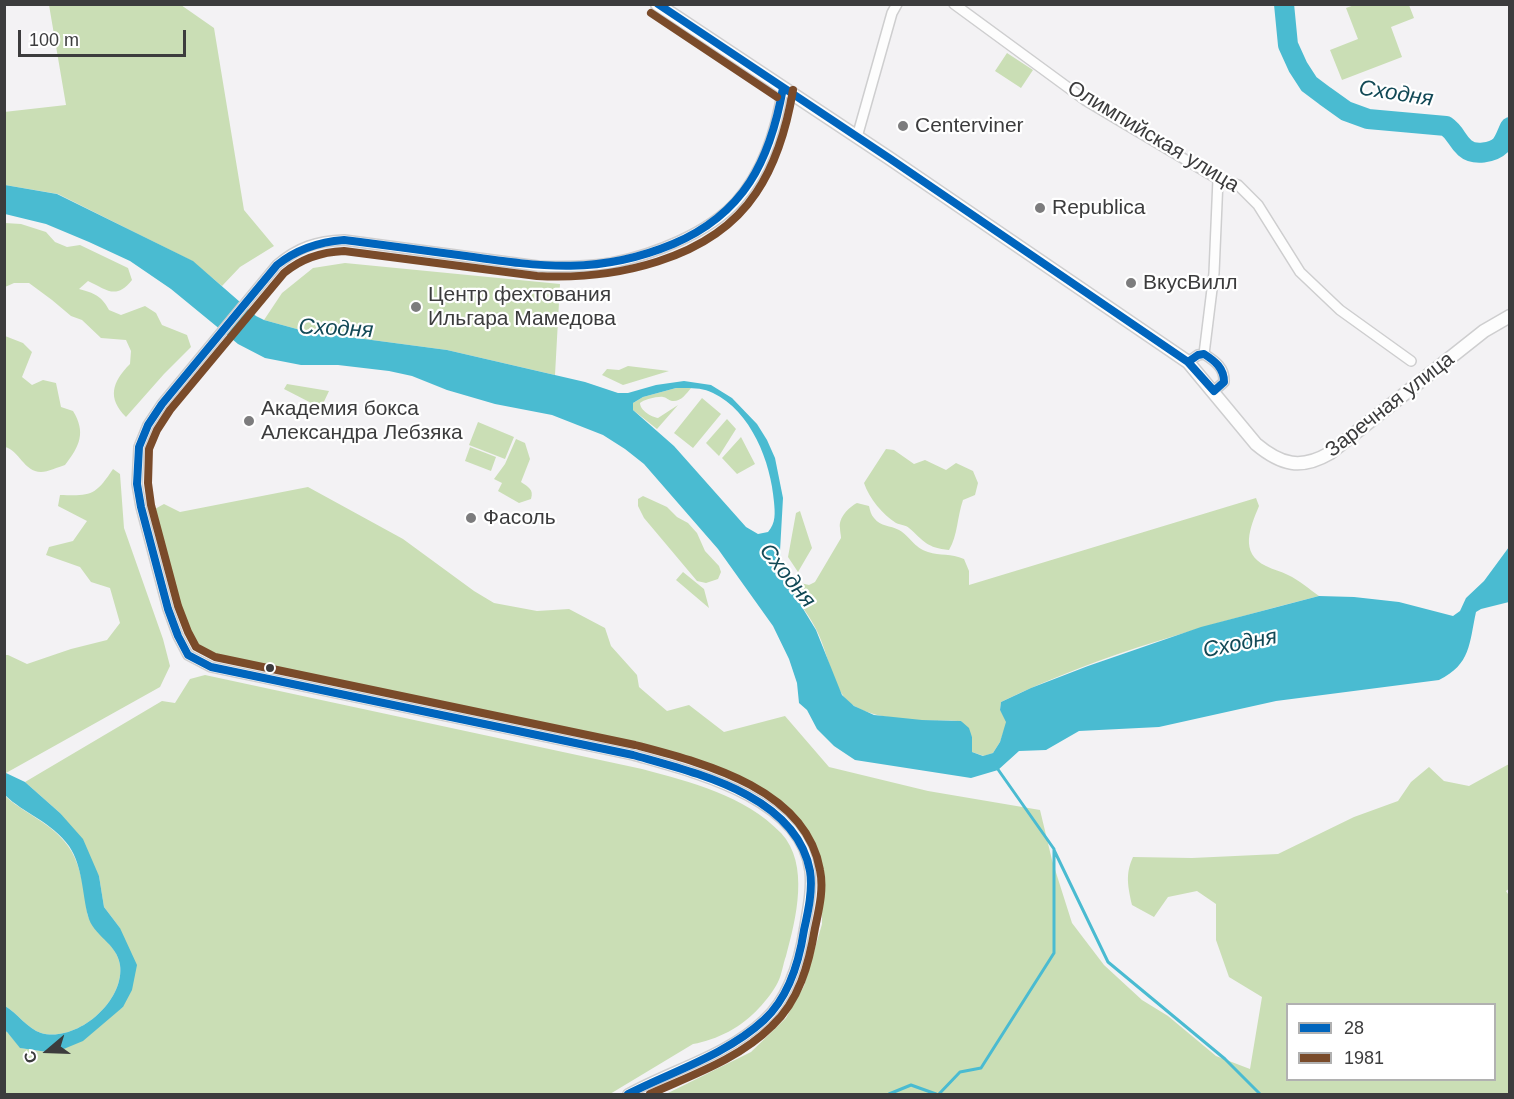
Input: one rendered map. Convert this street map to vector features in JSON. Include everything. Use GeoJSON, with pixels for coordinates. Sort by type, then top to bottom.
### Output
{"type":"FeatureCollection","features":[{"type":"Feature","properties":{"kind":"main road","name":"Заречная улица"},"geometry":{"type":"LineString","coordinates":[[657,4],[1188,362],[1214,391],[1240,427],[1269,455],[1280,461],[1296,464],[1308,463],[1330,453],[1484,332],[1509,316]]}},
{"type":"Feature","properties":{"kind":"street"},"geometry":{"type":"LineString","coordinates":[[857,137],[892,13],[897,4]]}},
{"type":"Feature","properties":{"kind":"street","name":"Олимпийская улица"},"geometry":{"type":"LineString","coordinates":[[954,4],[1085,100],[1218,178],[1238,185],[1258,205],[1300,272],[1340,310],[1411,361]]}},
{"type":"Feature","properties":{"kind":"street"},"geometry":{"type":"LineString","coordinates":[[628,1095],[721,1050],[746,1035],[766,1019],[783,995],[794,970],[804,935],[810,898],[810,870],[802,845],[784,821],[757,800],[683,770],[633,755],[211,667],[188,655],[168,609],[141,507],[137,484],[139,447],[148,425],[162,404],[277,266],[289,255],[312,243],[344,240],[538,266],[566,267],[610,263],[656,250],[712,223],[738,200],[755,174],[774,130],[783,88]]}},
{"type":"Feature","properties":{"kind":"street"},"geometry":{"type":"LineString","coordinates":[[1204,354],[1214,273],[1218,178]]}},
{"type":"Feature","properties":{"kind":"street"},"geometry":{"type":"LineString","coordinates":[[1188,362],[1204,354],[1220,367],[1224,375],[1224,382],[1214,391]]}},
{"type":"Feature","properties":{"kind":"green space"},"geometry":{"type":"Polygon","coordinates":[[[1357,4],[1409,5],[1414,18],[1391,27],[1402,57],[1342,80],[1330,50],[1358,39],[1346,8],[1357,4]]]}},
{"type":"Feature","properties":{"kind":"green space"},"geometry":{"type":"Polygon","coordinates":[[[49,5],[181,5],[214,28],[244,210],[274,246],[240,267],[222,286],[192,261],[58,194],[5,185],[4,112],[66,105],[49,5]]]}},
{"type":"Feature","properties":{"kind":"green space"},"geometry":{"type":"Polygon","coordinates":[[[1007,53],[1033,70],[1021,88],[995,71],[1007,53]]]}},
{"type":"Feature","properties":{"kind":"green space"},"geometry":{"type":"Polygon","coordinates":[[[5,223],[21,224],[46,232],[55,242],[67,247],[80,245],[128,268],[132,280],[121,290],[106,290],[88,281],[79,289],[97,296],[109,310],[121,315],[145,306],[156,313],[162,325],[187,335],[191,347],[126,417],[116,403],[114,390],[119,377],[130,364],[131,351],[126,340],[101,338],[82,320],[71,316],[29,283],[14,283],[5,287],[5,223]]]}},
{"type":"Feature","properties":{"kind":"green space","name":"Центр фехтования Ильгара Мамедова"},"geometry":{"type":"Polygon","coordinates":[[[345,263],[560,284],[555,375],[447,350],[304,331],[264,320],[282,293],[313,268],[345,263]]]}},
{"type":"Feature","properties":{"kind":"green space"},"geometry":{"type":"Polygon","coordinates":[[[5,336],[23,343],[32,352],[22,377],[32,385],[43,380],[56,383],[61,407],[73,411],[77,419],[80,432],[78,445],[65,465],[47,471],[35,471],[5,447],[5,336]]]}},
{"type":"Feature","properties":{"kind":"green space"},"geometry":{"type":"Polygon","coordinates":[[[628,366],[669,371],[623,385],[602,375],[607,369],[619,370],[628,366]]]}},
{"type":"Feature","properties":{"kind":"green space"},"geometry":{"type":"Polygon","coordinates":[[[287,384],[329,391],[321,408],[284,389],[287,384]]]}},
{"type":"Feature","properties":{"kind":"green space"},"geometry":{"type":"Polygon","coordinates":[[[676,388],[691,388],[678,400],[672,401],[661,397],[640,403],[646,413],[658,418],[678,405],[657,429],[633,410],[633,403],[643,397],[676,388]]]}},
{"type":"Feature","properties":{"kind":"green space"},"geometry":{"type":"Polygon","coordinates":[[[702,398],[721,414],[693,448],[674,433],[702,398]]]}},
{"type":"Feature","properties":{"kind":"green space"},"geometry":{"type":"Polygon","coordinates":[[[727,419],[736,429],[719,456],[706,443],[727,419]]]}},
{"type":"Feature","properties":{"kind":"green space"},"geometry":{"type":"Polygon","coordinates":[[[478,422],[514,437],[505,459],[469,445],[478,422]]]}},
{"type":"Feature","properties":{"kind":"green space"},"geometry":{"type":"Polygon","coordinates":[[[741,437],[755,464],[737,474],[722,458],[741,437]]]}},
{"type":"Feature","properties":{"kind":"green space"},"geometry":{"type":"Polygon","coordinates":[[[516,439],[525,443],[530,459],[521,482],[532,493],[531,499],[519,503],[498,491],[502,483],[494,479],[505,464],[516,439]]]}},
{"type":"Feature","properties":{"kind":"green space"},"geometry":{"type":"Polygon","coordinates":[[[470,447],[496,457],[491,471],[465,461],[470,447]]]}},
{"type":"Feature","properties":{"kind":"green space"},"geometry":{"type":"Polygon","coordinates":[[[886,449],[894,450],[914,464],[925,460],[946,470],[956,463],[973,471],[978,483],[975,495],[963,500],[949,550],[931,546],[908,527],[891,520],[869,494],[864,483],[886,449]]]}},
{"type":"Feature","properties":{"kind":"green space"},"geometry":{"type":"Polygon","coordinates":[[[113,469],[120,474],[124,528],[163,639],[170,666],[160,687],[6,773],[4,655],[27,664],[107,640],[120,623],[110,588],[91,582],[80,567],[46,555],[49,547],[73,541],[87,521],[58,506],[60,495],[79,495],[91,492],[101,485],[113,469]]]}},
{"type":"Feature","properties":{"kind":"green space"},"geometry":{"type":"Polygon","coordinates":[[[308,487],[403,539],[494,603],[537,611],[569,609],[605,628],[611,646],[637,675],[639,687],[667,711],[689,705],[724,732],[785,716],[829,767],[928,791],[1040,810],[1052,860],[1072,923],[1104,965],[1142,1000],[1168,1016],[1216,1056],[1250,1069],[1262,997],[1229,977],[1216,940],[1216,904],[1197,891],[1168,897],[1154,917],[1132,905],[1128,875],[1133,857],[1192,858],[1278,854],[1354,817],[1398,801],[1411,782],[1429,767],[1444,781],[1469,786],[1509,764],[1510,888],[1506,891],[1510,897],[1509,1094],[666,1094],[751,1052],[786,1018],[804,986],[822,924],[822,882],[807,833],[780,802],[740,778],[677,755],[240,663],[197,649],[184,628],[153,510],[164,504],[180,512],[308,487]]]}},
{"type":"Feature","properties":{"kind":"green space"},"geometry":{"type":"Polygon","coordinates":[[[643,496],[667,507],[677,517],[688,523],[697,533],[705,551],[719,566],[721,572],[718,579],[706,583],[697,581],[644,518],[638,506],[638,499],[643,496]]]}},
{"type":"Feature","properties":{"kind":"green space"},"geometry":{"type":"Polygon","coordinates":[[[1256,498],[1259,506],[1249,539],[1252,554],[1258,561],[1292,577],[1319,596],[1238,617],[1118,654],[1001,702],[1000,710],[1007,722],[1000,742],[993,753],[984,756],[972,752],[972,737],[961,721],[897,718],[864,711],[851,704],[838,687],[816,629],[793,594],[800,583],[809,585],[815,582],[841,538],[842,517],[857,503],[869,506],[877,521],[899,530],[923,550],[964,559],[969,571],[969,585],[1256,498]]]}},
{"type":"Feature","properties":{"kind":"green space"},"geometry":{"type":"Polygon","coordinates":[[[800,511],[812,548],[798,572],[788,557],[796,513],[800,511]]]}},
{"type":"Feature","properties":{"kind":"green space"},"geometry":{"type":"Polygon","coordinates":[[[683,572],[704,589],[709,608],[676,580],[683,572]]]}},
{"type":"Feature","properties":{"kind":"green space"},"geometry":{"type":"Polygon","coordinates":[[[205,675],[642,769],[698,785],[734,799],[751,809],[781,833],[790,846],[795,860],[798,892],[794,926],[781,976],[762,1005],[737,1027],[720,1036],[693,1044],[610,1094],[5,1094],[4,1031],[21,1048],[54,1053],[123,1007],[120,928],[104,907],[99,876],[60,813],[25,782],[162,701],[175,703],[190,679],[205,675]]]}},
{"type":"Feature","properties":{"kind":"green space"},"geometry":{"type":"Polygon","coordinates":[[[4,795],[54,831],[68,846],[80,871],[91,923],[115,951],[120,965],[120,979],[107,1005],[96,1016],[69,1032],[41,1033],[5,1006],[4,795]]]}},
{"type":"Feature","properties":{"kind":"water"},"geometry":{"type":"Polygon","coordinates":[[[5,185],[57,194],[193,261],[256,316],[304,331],[447,350],[585,382],[618,393],[684,381],[711,385],[732,398],[757,424],[775,458],[783,498],[780,551],[783,576],[816,630],[842,695],[854,706],[874,715],[961,721],[969,728],[972,737],[972,752],[983,756],[993,753],[1000,742],[1006,722],[1000,710],[1001,702],[1088,666],[1201,627],[1319,596],[1399,602],[1453,616],[1460,611],[1466,598],[1484,581],[1509,547],[1509,602],[1476,612],[1470,643],[1463,660],[1439,680],[1276,701],[1159,727],[1079,731],[1046,750],[1019,751],[998,770],[971,778],[855,760],[834,746],[817,729],[807,710],[799,703],[797,683],[789,659],[773,626],[718,549],[644,464],[625,449],[603,435],[552,415],[495,404],[447,390],[412,376],[338,365],[301,365],[265,358],[238,344],[171,289],[130,261],[46,224],[5,214],[5,185]],[[676,388],[643,397],[633,403],[633,410],[674,446],[746,527],[758,534],[768,532],[774,518],[772,487],[769,471],[757,439],[738,412],[726,401],[708,391],[676,388]]]}},
{"type":"Feature","properties":{"kind":"water"},"geometry":{"type":"Polygon","coordinates":[[[5,770],[6,773],[25,782],[60,813],[83,839],[99,876],[104,907],[120,928],[137,965],[132,990],[123,1007],[83,1041],[54,1053],[20,1048],[5,1031],[5,1006],[41,1033],[69,1032],[96,1016],[107,1005],[120,979],[120,965],[118,957],[95,929],[88,916],[80,871],[74,854],[54,830],[5,795],[5,770]]]}},
{"type":"Feature","properties":{"kind":"waterway","name":"Сходня"},"geometry":{"type":"LineString","coordinates":[[1284,4],[1288,45],[1298,67],[1309,84],[1346,111],[1368,119],[1446,126],[1465,148],[1478,153],[1493,150],[1501,145],[1510,127]]}},
{"type":"Feature","properties":{"kind":"waterway"},"geometry":{"type":"LineString","coordinates":[[939,1094],[960,1072],[981,1068],[1054,953],[1054,849],[997,768]]}},
{"type":"Feature","properties":{"kind":"waterway"},"geometry":{"type":"LineString","coordinates":[[1054,850],[1108,962],[1225,1059],[1260,1094]]}},
{"type":"Feature","properties":{"kind":"waterway"},"geometry":{"type":"LineString","coordinates":[[889,1094],[911,1085],[936,1094]]}},
{"type":"Feature","properties":{"kind":"transit line","name":"28"},"geometry":{"type":"LineString","coordinates":[[658,4],[1188,362]]}},
{"type":"Feature","properties":{"kind":"transit line","name":"1981"},"geometry":{"type":"LineString","coordinates":[[651,13],[777,97]]}},
{"type":"Feature","properties":{"kind":"transit line","name":"28"},"geometry":{"type":"LineString","coordinates":[[628,1094],[699,1062],[733,1043],[764,1020],[780,1001],[792,979],[799,955],[811,886],[810,871],[801,845],[785,823],[740,791],[658,762],[211,667],[188,655],[168,609],[141,507],[137,484],[139,447],[148,425],[162,404],[277,265],[292,255],[317,245],[344,240],[546,265],[595,264],[646,254],[698,232],[736,201],[761,162],[770,139],[783,88]]}},
{"type":"Feature","properties":{"kind":"transit line","name":"1981"},"geometry":{"type":"LineString","coordinates":[[650,1094],[745,1048],[772,1026],[796,993],[810,955],[821,884],[820,870],[811,842],[795,818],[773,799],[748,784],[720,771],[662,752],[215,657],[196,647],[178,606],[151,505],[148,483],[149,449],[157,430],[170,410],[284,273],[298,263],[320,254],[344,251],[537,276],[566,276],[597,274],[658,262],[687,250],[713,235],[737,216],[756,193],[770,169],[780,143],[793,90]]}},
{"type":"Feature","properties":{"kind":"transit line","name":"28"},"geometry":{"type":"LineString","coordinates":[[1204,354],[1221,369],[1224,382],[1214,391],[1188,362],[1204,354]]}},
{"type":"Feature","properties":{"kind":"place","name":"Centerviner"},"geometry":{"type":"Point","coordinates":[903,126]}},
{"type":"Feature","properties":{"kind":"place","name":"Republica"},"geometry":{"type":"Point","coordinates":[1040,208]}},
{"type":"Feature","properties":{"kind":"place","name":"ВкусВилл"},"geometry":{"type":"Point","coordinates":[1131,283]}},
{"type":"Feature","properties":{"kind":"place","name":"Центр фехтования Ильгара Мамедова"},"geometry":{"type":"Point","coordinates":[416,307]}},
{"type":"Feature","properties":{"kind":"place","name":"Академия бокса Александра Лебзяка"},"geometry":{"type":"Point","coordinates":[249,421]}},
{"type":"Feature","properties":{"kind":"place","name":"Фасоль"},"geometry":{"type":"Point","coordinates":[471,518]}}]}
